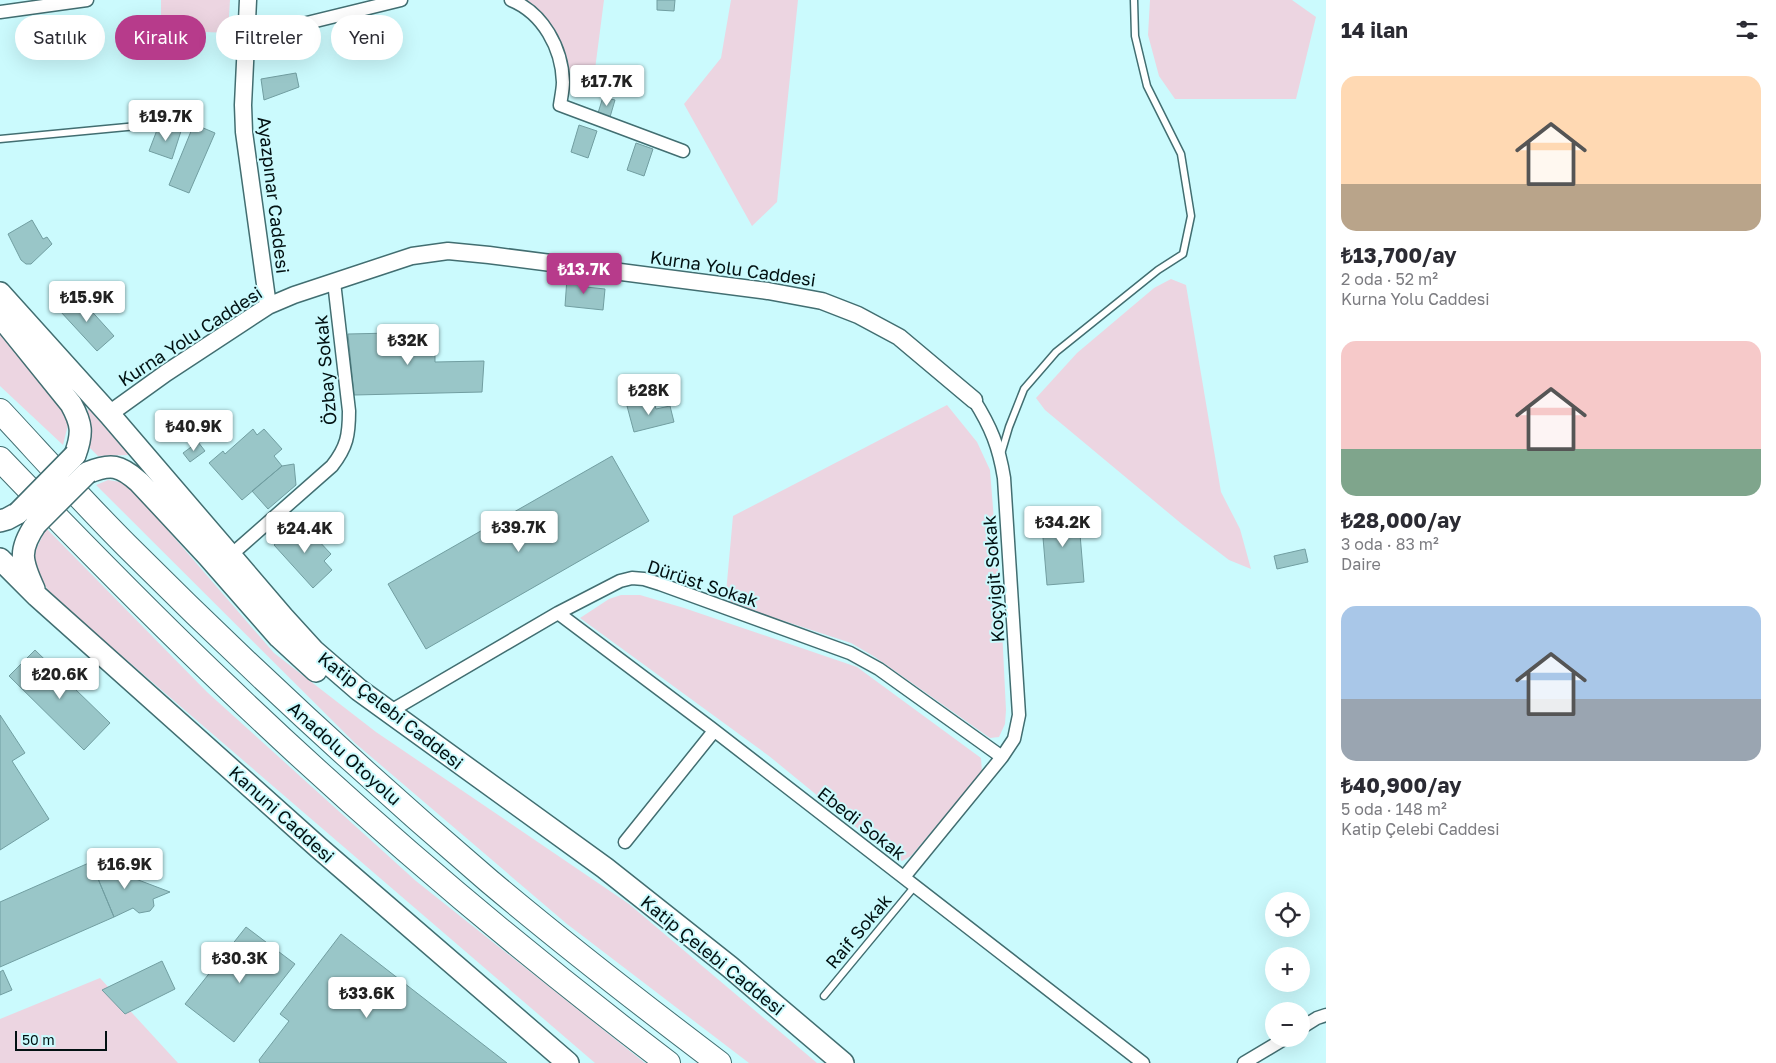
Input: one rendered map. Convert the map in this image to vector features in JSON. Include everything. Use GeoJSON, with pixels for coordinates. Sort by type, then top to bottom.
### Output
{"type":"FeatureCollection","features":[{"type":"Feature","properties":{"kind":"highway","name":"Anadolu Otoyolu"},"geometry":{"type":"LineString","coordinates":[[0,411],[126,545],[263,678],[384,789],[621,988],[719,1063]]}},
{"type":"Feature","properties":{"kind":"highway","name":"Anadolu Otoyolu"},"geometry":{"type":"LineString","coordinates":[[0,459],[102,565],[228,688],[369,817],[467,902],[591,1005],[668,1063]]}},
{"type":"Feature","properties":{"kind":"main road","name":"Katip Çelebi Caddesi"},"geometry":{"type":"LineString","coordinates":[[0,293],[109,414],[314,651],[389,712],[605,868],[730,967],[843,1063]]}},
{"type":"Feature","properties":{"kind":"main road"},"geometry":{"type":"LineString","coordinates":[[0,316],[71,404],[78,417],[81,429],[80,440],[75,454],[9,517]]}},
{"type":"Feature","properties":{"kind":"main road"},"geometry":{"type":"LineString","coordinates":[[37,596],[27,574],[23,547],[36,524],[87,473],[102,467],[117,466],[128,472],[139,482],[208,556],[279,637],[338,692],[419,750],[605,868]]}},
{"type":"Feature","properties":{"kind":"main road","name":"Kanuni Caddesi"},"geometry":{"type":"LineString","coordinates":[[0,559],[37,596],[319,848],[568,1063]]}},
{"type":"Feature","properties":{"kind":"street"},"geometry":{"type":"LineString","coordinates":[[0,12],[87,0]]}},
{"type":"Feature","properties":{"kind":"street","name":"Ayazpınar Caddesi"},"geometry":{"type":"LineString","coordinates":[[247,15],[248,0]]}},
{"type":"Feature","properties":{"kind":"street"},"geometry":{"type":"LineString","coordinates":[[321,20],[401,0]]}},
{"type":"Feature","properties":{"kind":"street"},"geometry":{"type":"LineString","coordinates":[[511,0],[522,4],[532,12],[552,40],[560,62],[563,83],[560,105],[683,151]]}},
{"type":"Feature","properties":{"kind":"street","name":"Ayazpınar Caddesi"},"geometry":{"type":"LineString","coordinates":[[246,60],[244,132],[268,306]]}},
{"type":"Feature","properties":{"kind":"street","name":"Kurna Yolu Caddesi"},"geometry":{"type":"LineString","coordinates":[[109,414],[239,323],[268,306],[412,256],[448,251],[796,296],[822,301],[882,327],[899,337],[974,400]]}},
{"type":"Feature","properties":{"kind":"street","name":"Özbay Sokak"},"geometry":{"type":"LineString","coordinates":[[231,555],[332,466],[344,448],[348,433],[349,411],[334,282]]}},
{"type":"Feature","properties":{"kind":"street","name":"Koçyiğit Sokak"},"geometry":{"type":"LineString","coordinates":[[904,877],[1002,756],[1014,739],[1019,715],[1004,478],[992,430],[974,400]]}},
{"type":"Feature","properties":{"kind":"street","name":"Dürüst Sokak"},"geometry":{"type":"LineString","coordinates":[[389,712],[558,613],[620,581],[632,578],[644,579],[660,584],[836,647],[860,658],[879,668],[1002,756]]}},
{"type":"Feature","properties":{"kind":"street","name":"Ebedi Sokak"},"geometry":{"type":"LineString","coordinates":[[558,613],[904,877],[1143,1063]]}},
{"type":"Feature","properties":{"kind":"street"},"geometry":{"type":"LineString","coordinates":[[625,842],[714,731]]}},
{"type":"Feature","properties":{"kind":"street"},"geometry":{"type":"LineString","coordinates":[[1310,1022],[1326,1015]]}},
{"type":"Feature","properties":{"kind":"street"},"geometry":{"type":"LineString","coordinates":[[1244,1063],[1271,1047]]}},
{"type":"Feature","properties":{"kind":"lane"},"geometry":{"type":"LineString","coordinates":[[1000,456],[1024,388],[1056,352],[1158,270],[1183,254],[1192,216],[1181,154],[1147,86],[1135,36],[1134,0]]}},
{"type":"Feature","properties":{"kind":"lane"},"geometry":{"type":"LineString","coordinates":[[0,139],[148,125]]}},
{"type":"Feature","properties":{"kind":"lane","name":"Raif Sokak"},"geometry":{"type":"LineString","coordinates":[[824,996],[915,886]]}},
{"type":"Feature","properties":{"kind":"shaded area"},"geometry":{"type":"Polygon","coordinates":[[[161,0],[230,0],[229,15],[216,15],[216,32],[206,32],[206,15],[161,15],[161,0]]]}},
{"type":"Feature","properties":{"kind":"shaded area"},"geometry":{"type":"Polygon","coordinates":[[[524,0],[604,0],[594,77],[565,69],[543,16],[524,0]]]}},
{"type":"Feature","properties":{"kind":"shaded area"},"geometry":{"type":"Polygon","coordinates":[[[731,0],[798,0],[777,202],[752,226],[684,104],[721,58],[731,0]]]}},
{"type":"Feature","properties":{"kind":"shaded area"},"geometry":{"type":"Polygon","coordinates":[[[1150,0],[1292,0],[1316,17],[1296,99],[1175,99],[1159,76],[1148,35],[1150,0]]]}},
{"type":"Feature","properties":{"kind":"shaded area"},"geometry":{"type":"Polygon","coordinates":[[[1171,279],[1186,285],[1221,492],[1240,529],[1251,569],[1229,560],[1183,525],[1045,410],[1036,398],[1077,353],[1154,288],[1171,279]]]}},
{"type":"Feature","properties":{"kind":"shaded area"},"geometry":{"type":"Polygon","coordinates":[[[0,333],[59,404],[68,425],[63,445],[0,386],[0,333]]]}},
{"type":"Feature","properties":{"kind":"shaded area"},"geometry":{"type":"Polygon","coordinates":[[[947,405],[977,442],[990,470],[1001,609],[1006,710],[1005,724],[999,737],[990,738],[875,657],[851,643],[732,604],[726,593],[733,516],[947,405]]]}},
{"type":"Feature","properties":{"kind":"shaded area"},"geometry":{"type":"Polygon","coordinates":[[[88,408],[129,455],[98,456],[88,446],[88,408]]]}},
{"type":"Feature","properties":{"kind":"shaded area"},"geometry":{"type":"Polygon","coordinates":[[[108,480],[127,483],[274,653],[376,732],[629,904],[817,1063],[749,1063],[567,924],[355,743],[96,485],[108,480]]]}},
{"type":"Feature","properties":{"kind":"shaded area"},"geometry":{"type":"Polygon","coordinates":[[[46,528],[207,692],[416,881],[645,1063],[595,1063],[51,595],[35,570],[35,552],[46,528]]]}},
{"type":"Feature","properties":{"kind":"shaded area"},"geometry":{"type":"Polygon","coordinates":[[[621,595],[640,595],[684,608],[857,667],[981,758],[982,772],[911,856],[902,861],[884,850],[769,756],[580,618],[609,599],[621,595]]]}},
{"type":"Feature","properties":{"kind":"shaded area"},"geometry":{"type":"Polygon","coordinates":[[[100,978],[178,1063],[0,1063],[0,1019],[100,978]]]}},
{"type":"Feature","properties":{"kind":"building"},"geometry":{"type":"Polygon","coordinates":[[[657,0],[675,0],[674,11],[657,10],[657,0]]]}},
{"type":"Feature","properties":{"kind":"building"},"geometry":{"type":"Polygon","coordinates":[[[296,73],[299,87],[264,100],[261,79],[296,73]]]}},
{"type":"Feature","properties":{"kind":"building"},"geometry":{"type":"Polygon","coordinates":[[[603,97],[615,100],[610,117],[598,113],[603,97]]]}},
{"type":"Feature","properties":{"kind":"building"},"geometry":{"type":"Polygon","coordinates":[[[194,124],[215,133],[189,193],[169,185],[194,124]]]}},
{"type":"Feature","properties":{"kind":"building"},"geometry":{"type":"Polygon","coordinates":[[[579,125],[597,131],[588,158],[571,152],[579,125]]]}},
{"type":"Feature","properties":{"kind":"building"},"geometry":{"type":"Polygon","coordinates":[[[182,128],[172,159],[149,151],[157,130],[182,128]]]}},
{"type":"Feature","properties":{"kind":"building"},"geometry":{"type":"Polygon","coordinates":[[[636,143],[653,149],[644,176],[627,170],[636,143]]]}},
{"type":"Feature","properties":{"kind":"building"},"geometry":{"type":"Polygon","coordinates":[[[32,220],[43,239],[47,237],[52,244],[31,264],[26,264],[21,260],[8,234],[32,220]]]}},
{"type":"Feature","properties":{"kind":"building"},"geometry":{"type":"Polygon","coordinates":[[[567,278],[586,280],[586,287],[605,289],[603,310],[565,306],[567,278]]]}},
{"type":"Feature","properties":{"kind":"building"},"geometry":{"type":"Polygon","coordinates":[[[77,295],[114,336],[97,351],[60,311],[77,295]]]}},
{"type":"Feature","properties":{"kind":"building"},"geometry":{"type":"Polygon","coordinates":[[[435,332],[435,362],[484,361],[482,392],[354,395],[348,334],[435,332]]]}},
{"type":"Feature","properties":{"kind":"building"},"geometry":{"type":"Polygon","coordinates":[[[653,399],[656,409],[670,406],[674,422],[634,432],[627,406],[653,399]]]}},
{"type":"Feature","properties":{"kind":"building"},"geometry":{"type":"Polygon","coordinates":[[[253,429],[257,435],[264,429],[282,449],[274,456],[282,466],[242,500],[209,463],[223,451],[225,454],[253,429]]]}},
{"type":"Feature","properties":{"kind":"building"},"geometry":{"type":"Polygon","coordinates":[[[198,442],[205,451],[190,462],[183,453],[198,442]]]}},
{"type":"Feature","properties":{"kind":"building"},"geometry":{"type":"Polygon","coordinates":[[[612,456],[649,521],[426,649],[388,584],[612,456]]]}},
{"type":"Feature","properties":{"kind":"building"},"geometry":{"type":"Polygon","coordinates":[[[294,464],[296,485],[268,509],[252,491],[282,466],[294,464]]]}},
{"type":"Feature","properties":{"kind":"building"},"geometry":{"type":"Polygon","coordinates":[[[1078,510],[1084,582],[1047,585],[1041,514],[1078,510]]]}},
{"type":"Feature","properties":{"kind":"building"},"geometry":{"type":"Polygon","coordinates":[[[300,521],[331,554],[324,561],[332,570],[313,588],[274,545],[300,521]]]}},
{"type":"Feature","properties":{"kind":"building"},"geometry":{"type":"Polygon","coordinates":[[[1305,549],[1308,562],[1277,569],[1274,556],[1305,549]]]}},
{"type":"Feature","properties":{"kind":"building"},"geometry":{"type":"Polygon","coordinates":[[[35,650],[110,723],[84,750],[9,676],[35,650]]]}},
{"type":"Feature","properties":{"kind":"building"},"geometry":{"type":"Polygon","coordinates":[[[0,715],[25,753],[12,761],[49,819],[0,850],[0,715]]]}},
{"type":"Feature","properties":{"kind":"building"},"geometry":{"type":"Polygon","coordinates":[[[105,856],[112,870],[170,892],[153,899],[154,906],[150,911],[139,913],[133,908],[114,917],[91,862],[105,856]]]}},
{"type":"Feature","properties":{"kind":"building"},"geometry":{"type":"Polygon","coordinates":[[[91,862],[114,917],[0,967],[0,902],[91,862]]]}},
{"type":"Feature","properties":{"kind":"building"},"geometry":{"type":"Polygon","coordinates":[[[246,927],[295,964],[234,1042],[185,1004],[246,927]]]}},
{"type":"Feature","properties":{"kind":"building"},"geometry":{"type":"Polygon","coordinates":[[[341,934],[507,1063],[260,1063],[259,1060],[289,1021],[280,1014],[341,934]]]}},
{"type":"Feature","properties":{"kind":"building"},"geometry":{"type":"Polygon","coordinates":[[[162,961],[175,989],[125,1014],[102,990],[162,961]]]}},
{"type":"Feature","properties":{"kind":"building"},"geometry":{"type":"Polygon","coordinates":[[[3,970],[12,990],[0,995],[0,972],[3,970]]]}}]}
